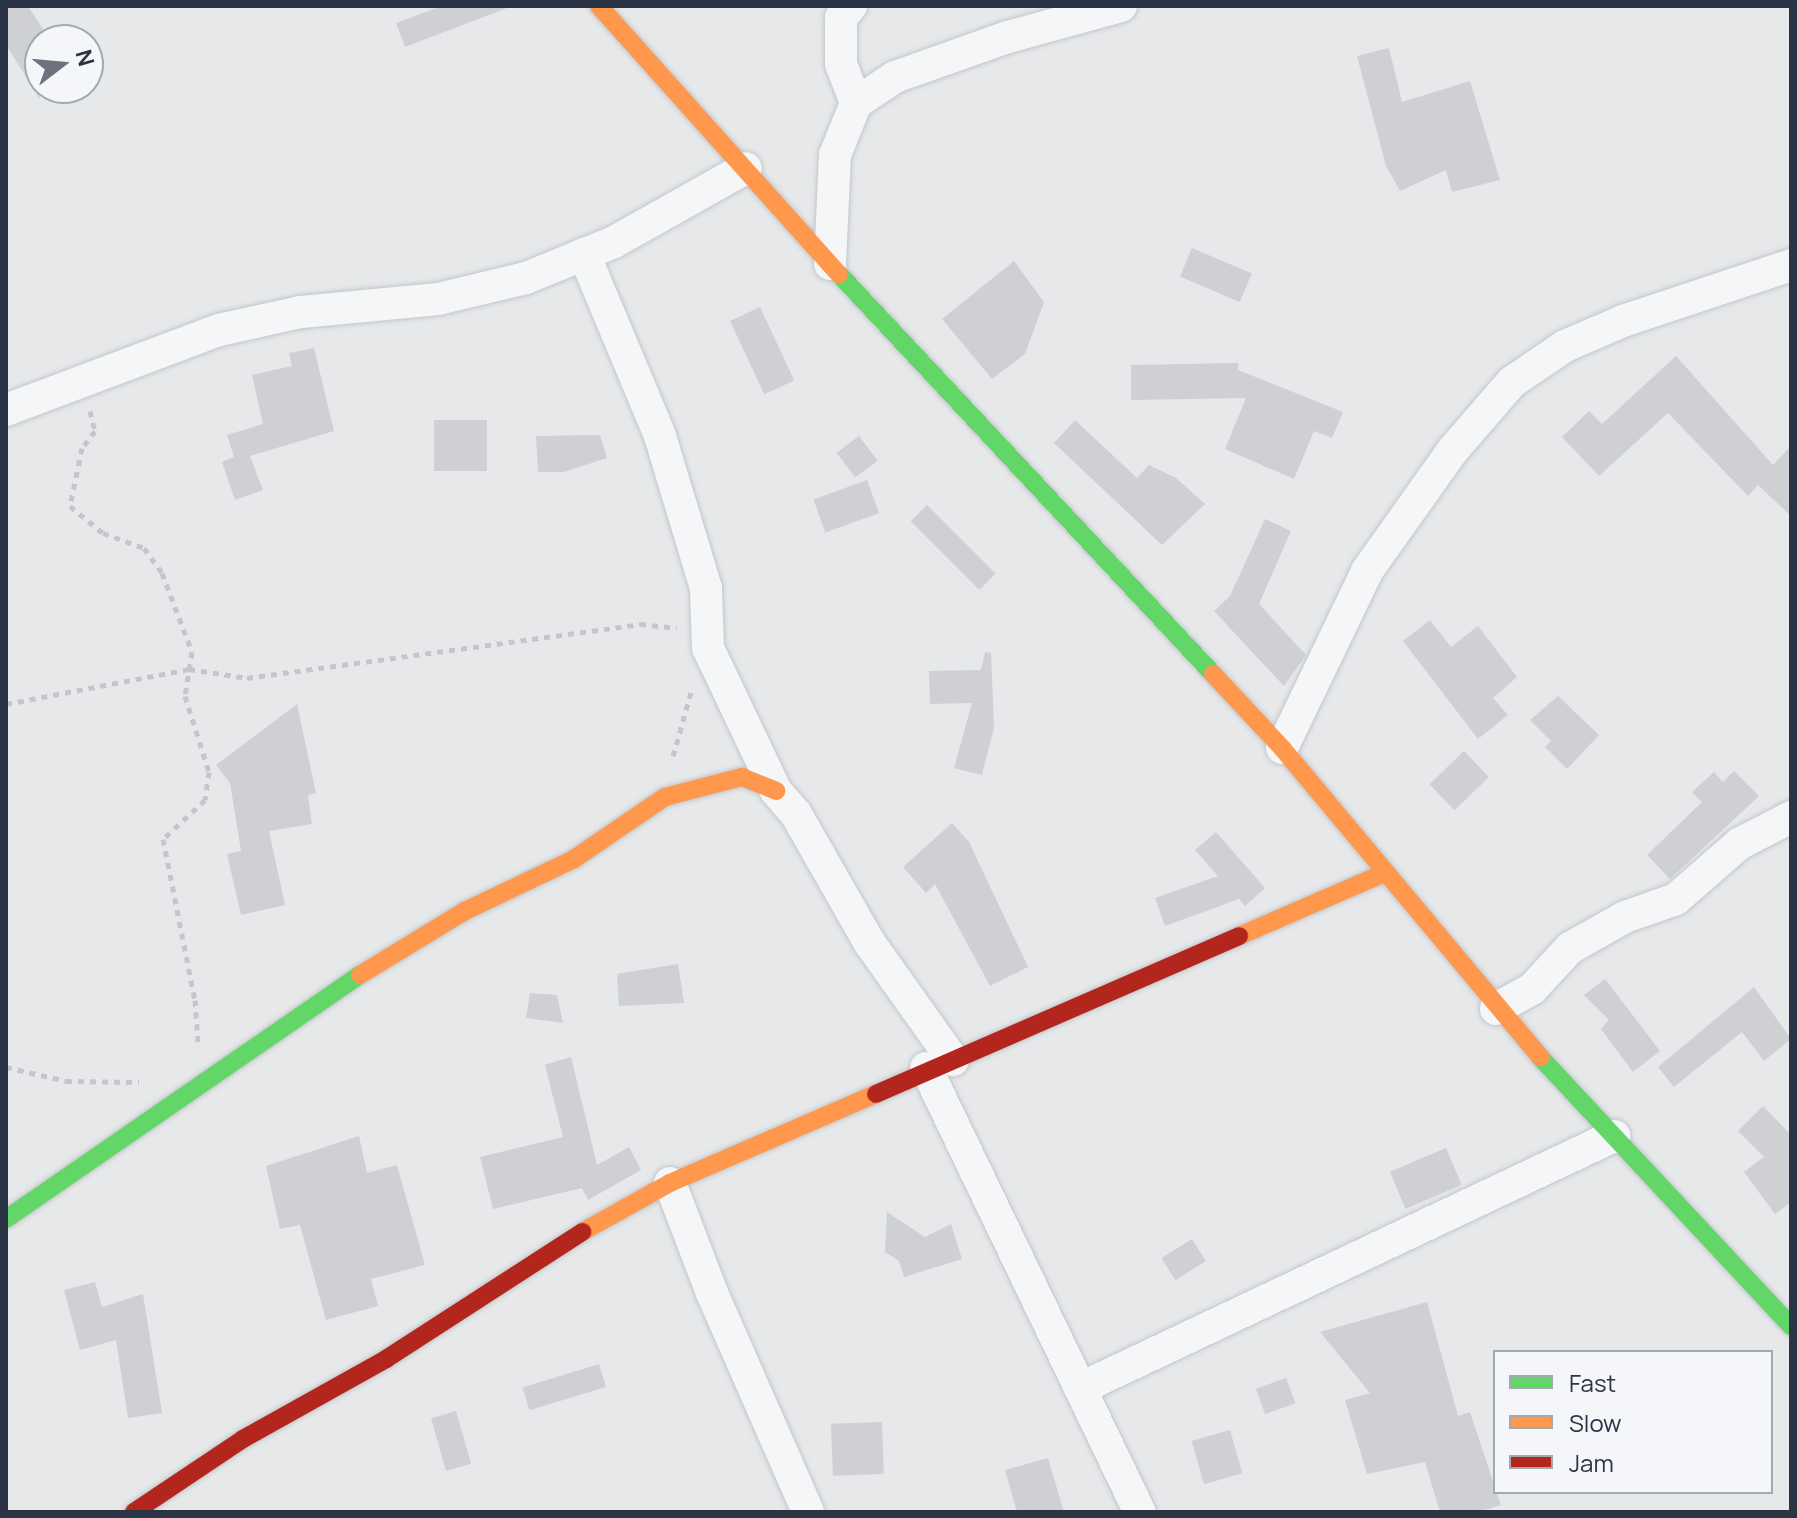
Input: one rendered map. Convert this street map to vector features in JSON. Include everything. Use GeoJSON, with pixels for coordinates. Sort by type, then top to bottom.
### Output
{"type":"FeatureCollection","features":[{"type":"Feature","properties":{"kind":"street"},"geometry":{"type":"LineString","coordinates":[[599,6],[830,264],[1282,748],[1382,874],[1496,1009],[1791,1326]]}},
{"type":"Feature","properties":{"kind":"street"},"geometry":{"type":"LineString","coordinates":[[851,6],[841,18],[841,64],[856,103]]}},
{"type":"Feature","properties":{"kind":"street"},"geometry":{"type":"LineString","coordinates":[[830,264],[835,155],[856,103],[909,72],[1008,37],[1121,6]]}},
{"type":"Feature","properties":{"kind":"street"},"geometry":{"type":"LineString","coordinates":[[6,410],[219,330],[301,312],[438,299],[526,278],[584,254],[746,168]]}},
{"type":"Feature","properties":{"kind":"street"},"geometry":{"type":"LineString","coordinates":[[584,254],[660,436],[706,588],[708,648],[776,791],[796,814],[939,1064],[1081,1388],[1140,1512]]}},
{"type":"Feature","properties":{"kind":"street"},"geometry":{"type":"LineString","coordinates":[[1282,748],[1367,571],[1453,450],[1512,382],[1565,346],[1623,321],[1791,265]]}},
{"type":"Feature","properties":{"kind":"street"},"geometry":{"type":"LineString","coordinates":[[6,1219],[400,948],[574,859],[665,797],[742,777],[776,791]]}},
{"type":"Feature","properties":{"kind":"street"},"geometry":{"type":"LineString","coordinates":[[1496,1009],[1532,989],[1570,948],[1625,917],[1676,899],[1739,844],[1791,817]]}},
{"type":"Feature","properties":{"kind":"street"},"geometry":{"type":"LineString","coordinates":[[134,1512],[243,1439],[386,1359],[575,1236],[670,1183],[1382,874]]}},
{"type":"Feature","properties":{"kind":"street"},"geometry":{"type":"LineString","coordinates":[[1081,1388],[1614,1136]]}},
{"type":"Feature","properties":{"kind":"street"},"geometry":{"type":"LineString","coordinates":[[670,1183],[707,1280],[808,1512]]}},
{"type":"Feature","properties":{"kind":"path"},"geometry":{"type":"LineString","coordinates":[[6,1067],[66,1081],[201,1083],[195,1000],[163,839],[205,800],[209,772],[185,696],[192,652],[153,560],[144,548],[103,533],[70,506],[82,466],[82,448],[95,431],[82,383]]}},
{"type":"Feature","properties":{"kind":"path"},"geometry":{"type":"LineString","coordinates":[[6,704],[189,669],[247,678],[640,624],[682,629],[708,648],[681,718],[665,797]]}},
{"type":"Feature","properties":{"kind":"building"},"geometry":{"type":"Polygon","coordinates":[[[6,6],[28,6],[40,24],[24,24],[24,74],[6,45],[6,6]]]}},
{"type":"Feature","properties":{"kind":"building"},"geometry":{"type":"Polygon","coordinates":[[[442,6],[507,8],[405,47],[396,23],[442,6]]]}},
{"type":"Feature","properties":{"kind":"building"},"geometry":{"type":"Polygon","coordinates":[[[1389,48],[1402,102],[1470,81],[1500,180],[1452,192],[1446,170],[1400,191],[1386,166],[1357,56],[1389,48]]]}},
{"type":"Feature","properties":{"kind":"building"},"geometry":{"type":"Polygon","coordinates":[[[1192,248],[1252,273],[1240,302],[1180,277],[1192,248]]]}},
{"type":"Feature","properties":{"kind":"building"},"geometry":{"type":"Polygon","coordinates":[[[1014,261],[1044,302],[1025,354],[992,379],[942,319],[1014,261]]]}},
{"type":"Feature","properties":{"kind":"building"},"geometry":{"type":"Polygon","coordinates":[[[760,307],[794,380],[764,394],[730,321],[760,307]]]}},
{"type":"Feature","properties":{"kind":"building"},"geometry":{"type":"Polygon","coordinates":[[[314,348],[334,431],[250,456],[263,490],[235,500],[222,462],[234,457],[227,435],[263,424],[252,375],[292,366],[289,353],[314,348]]]}},
{"type":"Feature","properties":{"kind":"building"},"geometry":{"type":"Polygon","coordinates":[[[1676,356],[1773,465],[1791,446],[1791,516],[1758,485],[1748,496],[1668,413],[1599,476],[1562,437],[1589,411],[1602,424],[1676,356]]]}},
{"type":"Feature","properties":{"kind":"building"},"geometry":{"type":"Polygon","coordinates":[[[1238,363],[1238,370],[1343,412],[1332,438],[1314,431],[1294,479],[1225,449],[1246,398],[1131,400],[1131,365],[1238,363]]]}},
{"type":"Feature","properties":{"kind":"building"},"geometry":{"type":"Polygon","coordinates":[[[434,420],[487,420],[487,471],[434,471],[434,420]]]}},
{"type":"Feature","properties":{"kind":"building"},"geometry":{"type":"Polygon","coordinates":[[[1075,420],[1137,478],[1149,465],[1176,478],[1205,504],[1162,545],[1054,443],[1075,420]]]}},
{"type":"Feature","properties":{"kind":"building"},"geometry":{"type":"Polygon","coordinates":[[[600,435],[607,458],[564,472],[538,472],[536,436],[600,435]]]}},
{"type":"Feature","properties":{"kind":"building"},"geometry":{"type":"Polygon","coordinates":[[[859,436],[878,461],[855,478],[837,453],[859,436]]]}},
{"type":"Feature","properties":{"kind":"building"},"geometry":{"type":"Polygon","coordinates":[[[867,480],[879,513],[825,532],[813,499],[867,480]]]}},
{"type":"Feature","properties":{"kind":"building"},"geometry":{"type":"Polygon","coordinates":[[[927,505],[996,574],[979,590],[911,521],[927,505]]]}},
{"type":"Feature","properties":{"kind":"building"},"geometry":{"type":"Polygon","coordinates":[[[1265,519],[1291,531],[1259,604],[1306,655],[1284,686],[1214,611],[1230,596],[1265,519]]]}},
{"type":"Feature","properties":{"kind":"building"},"geometry":{"type":"Polygon","coordinates":[[[1430,620],[1451,647],[1478,626],[1517,677],[1493,698],[1508,715],[1478,739],[1403,641],[1430,620]]]}},
{"type":"Feature","properties":{"kind":"building"},"geometry":{"type":"Polygon","coordinates":[[[985,652],[991,653],[994,728],[982,775],[954,768],[972,703],[930,704],[929,671],[981,670],[985,652]]]}},
{"type":"Feature","properties":{"kind":"building"},"geometry":{"type":"Polygon","coordinates":[[[1558,696],[1599,735],[1567,769],[1545,747],[1551,741],[1530,720],[1558,696]]]}},
{"type":"Feature","properties":{"kind":"building"},"geometry":{"type":"Polygon","coordinates":[[[297,704],[316,793],[308,795],[312,824],[269,831],[285,905],[241,915],[227,854],[241,851],[230,783],[216,765],[297,704]]]}},
{"type":"Feature","properties":{"kind":"building"},"geometry":{"type":"Polygon","coordinates":[[[1464,751],[1489,777],[1454,810],[1429,784],[1464,751]]]}},
{"type":"Feature","properties":{"kind":"building"},"geometry":{"type":"Polygon","coordinates":[[[1734,771],[1759,796],[1670,879],[1647,855],[1702,802],[1692,792],[1714,772],[1723,782],[1734,771]]]}},
{"type":"Feature","properties":{"kind":"building"},"geometry":{"type":"Polygon","coordinates":[[[952,823],[969,842],[1028,967],[990,986],[935,884],[926,893],[903,867],[952,823]]]}},
{"type":"Feature","properties":{"kind":"building"},"geometry":{"type":"Polygon","coordinates":[[[1216,832],[1265,888],[1245,906],[1239,899],[1165,926],[1155,898],[1218,876],[1195,850],[1216,832]]]}},
{"type":"Feature","properties":{"kind":"building"},"geometry":{"type":"Polygon","coordinates":[[[678,964],[684,1003],[619,1006],[617,974],[678,964]]]}},
{"type":"Feature","properties":{"kind":"building"},"geometry":{"type":"Polygon","coordinates":[[[1605,979],[1660,1051],[1633,1072],[1601,1029],[1609,1020],[1584,995],[1605,979]]]}},
{"type":"Feature","properties":{"kind":"building"},"geometry":{"type":"Polygon","coordinates":[[[1754,987],[1791,1039],[1764,1061],[1742,1032],[1674,1087],[1658,1067],[1754,987]]]}},
{"type":"Feature","properties":{"kind":"building"},"geometry":{"type":"Polygon","coordinates":[[[530,993],[557,995],[563,1023],[526,1018],[530,993]]]}},
{"type":"Feature","properties":{"kind":"building"},"geometry":{"type":"Polygon","coordinates":[[[571,1057],[597,1165],[629,1147],[641,1170],[588,1200],[582,1188],[493,1209],[480,1157],[563,1137],[545,1065],[571,1057]]]}},
{"type":"Feature","properties":{"kind":"building"},"geometry":{"type":"Polygon","coordinates":[[[1763,1106],[1791,1135],[1791,1202],[1775,1214],[1744,1172],[1764,1157],[1738,1131],[1763,1106]]]}},
{"type":"Feature","properties":{"kind":"building"},"geometry":{"type":"Polygon","coordinates":[[[359,1136],[367,1173],[397,1165],[425,1265],[371,1279],[378,1306],[326,1320],[300,1225],[280,1229],[266,1166],[359,1136]]]}},
{"type":"Feature","properties":{"kind":"building"},"geometry":{"type":"Polygon","coordinates":[[[1446,1148],[1462,1185],[1405,1209],[1390,1172],[1446,1148]]]}},
{"type":"Feature","properties":{"kind":"building"},"geometry":{"type":"Polygon","coordinates":[[[887,1212],[925,1237],[951,1224],[962,1259],[904,1277],[899,1261],[885,1252],[887,1212]]]}},
{"type":"Feature","properties":{"kind":"building"},"geometry":{"type":"Polygon","coordinates":[[[1192,1239],[1206,1261],[1175,1280],[1161,1258],[1192,1239]]]}},
{"type":"Feature","properties":{"kind":"building"},"geometry":{"type":"Polygon","coordinates":[[[95,1282],[102,1307],[143,1294],[162,1413],[128,1418],[116,1340],[80,1350],[64,1290],[95,1282]]]}},
{"type":"Feature","properties":{"kind":"building"},"geometry":{"type":"Polygon","coordinates":[[[1427,1302],[1458,1416],[1470,1412],[1493,1481],[1493,1494],[1497,1494],[1501,1505],[1478,1512],[1440,1512],[1425,1462],[1367,1474],[1345,1400],[1370,1393],[1320,1332],[1427,1302]]]}},
{"type":"Feature","properties":{"kind":"building"},"geometry":{"type":"Polygon","coordinates":[[[599,1364],[606,1387],[530,1410],[522,1387],[599,1364]]]}},
{"type":"Feature","properties":{"kind":"building"},"geometry":{"type":"Polygon","coordinates":[[[1286,1378],[1295,1403],[1265,1414],[1256,1389],[1286,1378]]]}},
{"type":"Feature","properties":{"kind":"building"},"geometry":{"type":"Polygon","coordinates":[[[456,1411],[471,1464],[446,1471],[431,1418],[456,1411]]]}},
{"type":"Feature","properties":{"kind":"building"},"geometry":{"type":"Polygon","coordinates":[[[882,1422],[884,1474],[833,1476],[831,1424],[882,1422]]]}},
{"type":"Feature","properties":{"kind":"building"},"geometry":{"type":"Polygon","coordinates":[[[1230,1430],[1242,1473],[1204,1484],[1192,1441],[1230,1430]]]}},
{"type":"Feature","properties":{"kind":"building"},"geometry":{"type":"Polygon","coordinates":[[[1048,1458],[1064,1512],[1017,1512],[1005,1470],[1048,1458]]]}},
{"type":"Feature","properties":{"kind":"traffic: fast"},"geometry":{"type":"LineString","coordinates":[[839,274],[1213,674]]}},
{"type":"Feature","properties":{"kind":"traffic: fast"},"geometry":{"type":"LineString","coordinates":[[6,1219],[360,975]]}},
{"type":"Feature","properties":{"kind":"traffic: fast"},"geometry":{"type":"LineString","coordinates":[[1540,1057],[1791,1326]]}},
{"type":"Feature","properties":{"kind":"traffic: slow"},"geometry":{"type":"LineString","coordinates":[[599,6],[839,274]]}},
{"type":"Feature","properties":{"kind":"traffic: slow"},"geometry":{"type":"LineString","coordinates":[[1213,674],[1282,748],[1540,1057]]}},
{"type":"Feature","properties":{"kind":"traffic: slow"},"geometry":{"type":"LineString","coordinates":[[360,975],[465,911],[574,859],[665,797],[742,777],[776,791]]}},
{"type":"Feature","properties":{"kind":"traffic: slow"},"geometry":{"type":"LineString","coordinates":[[1239,936],[1382,874]]}},
{"type":"Feature","properties":{"kind":"traffic: slow"},"geometry":{"type":"LineString","coordinates":[[582,1232],[670,1183],[876,1094]]}},
{"type":"Feature","properties":{"kind":"traffic: jam"},"geometry":{"type":"LineString","coordinates":[[876,1094],[1239,936]]}},
{"type":"Feature","properties":{"kind":"traffic: jam"},"geometry":{"type":"LineString","coordinates":[[134,1512],[243,1439],[386,1359],[582,1232]]}}]}
